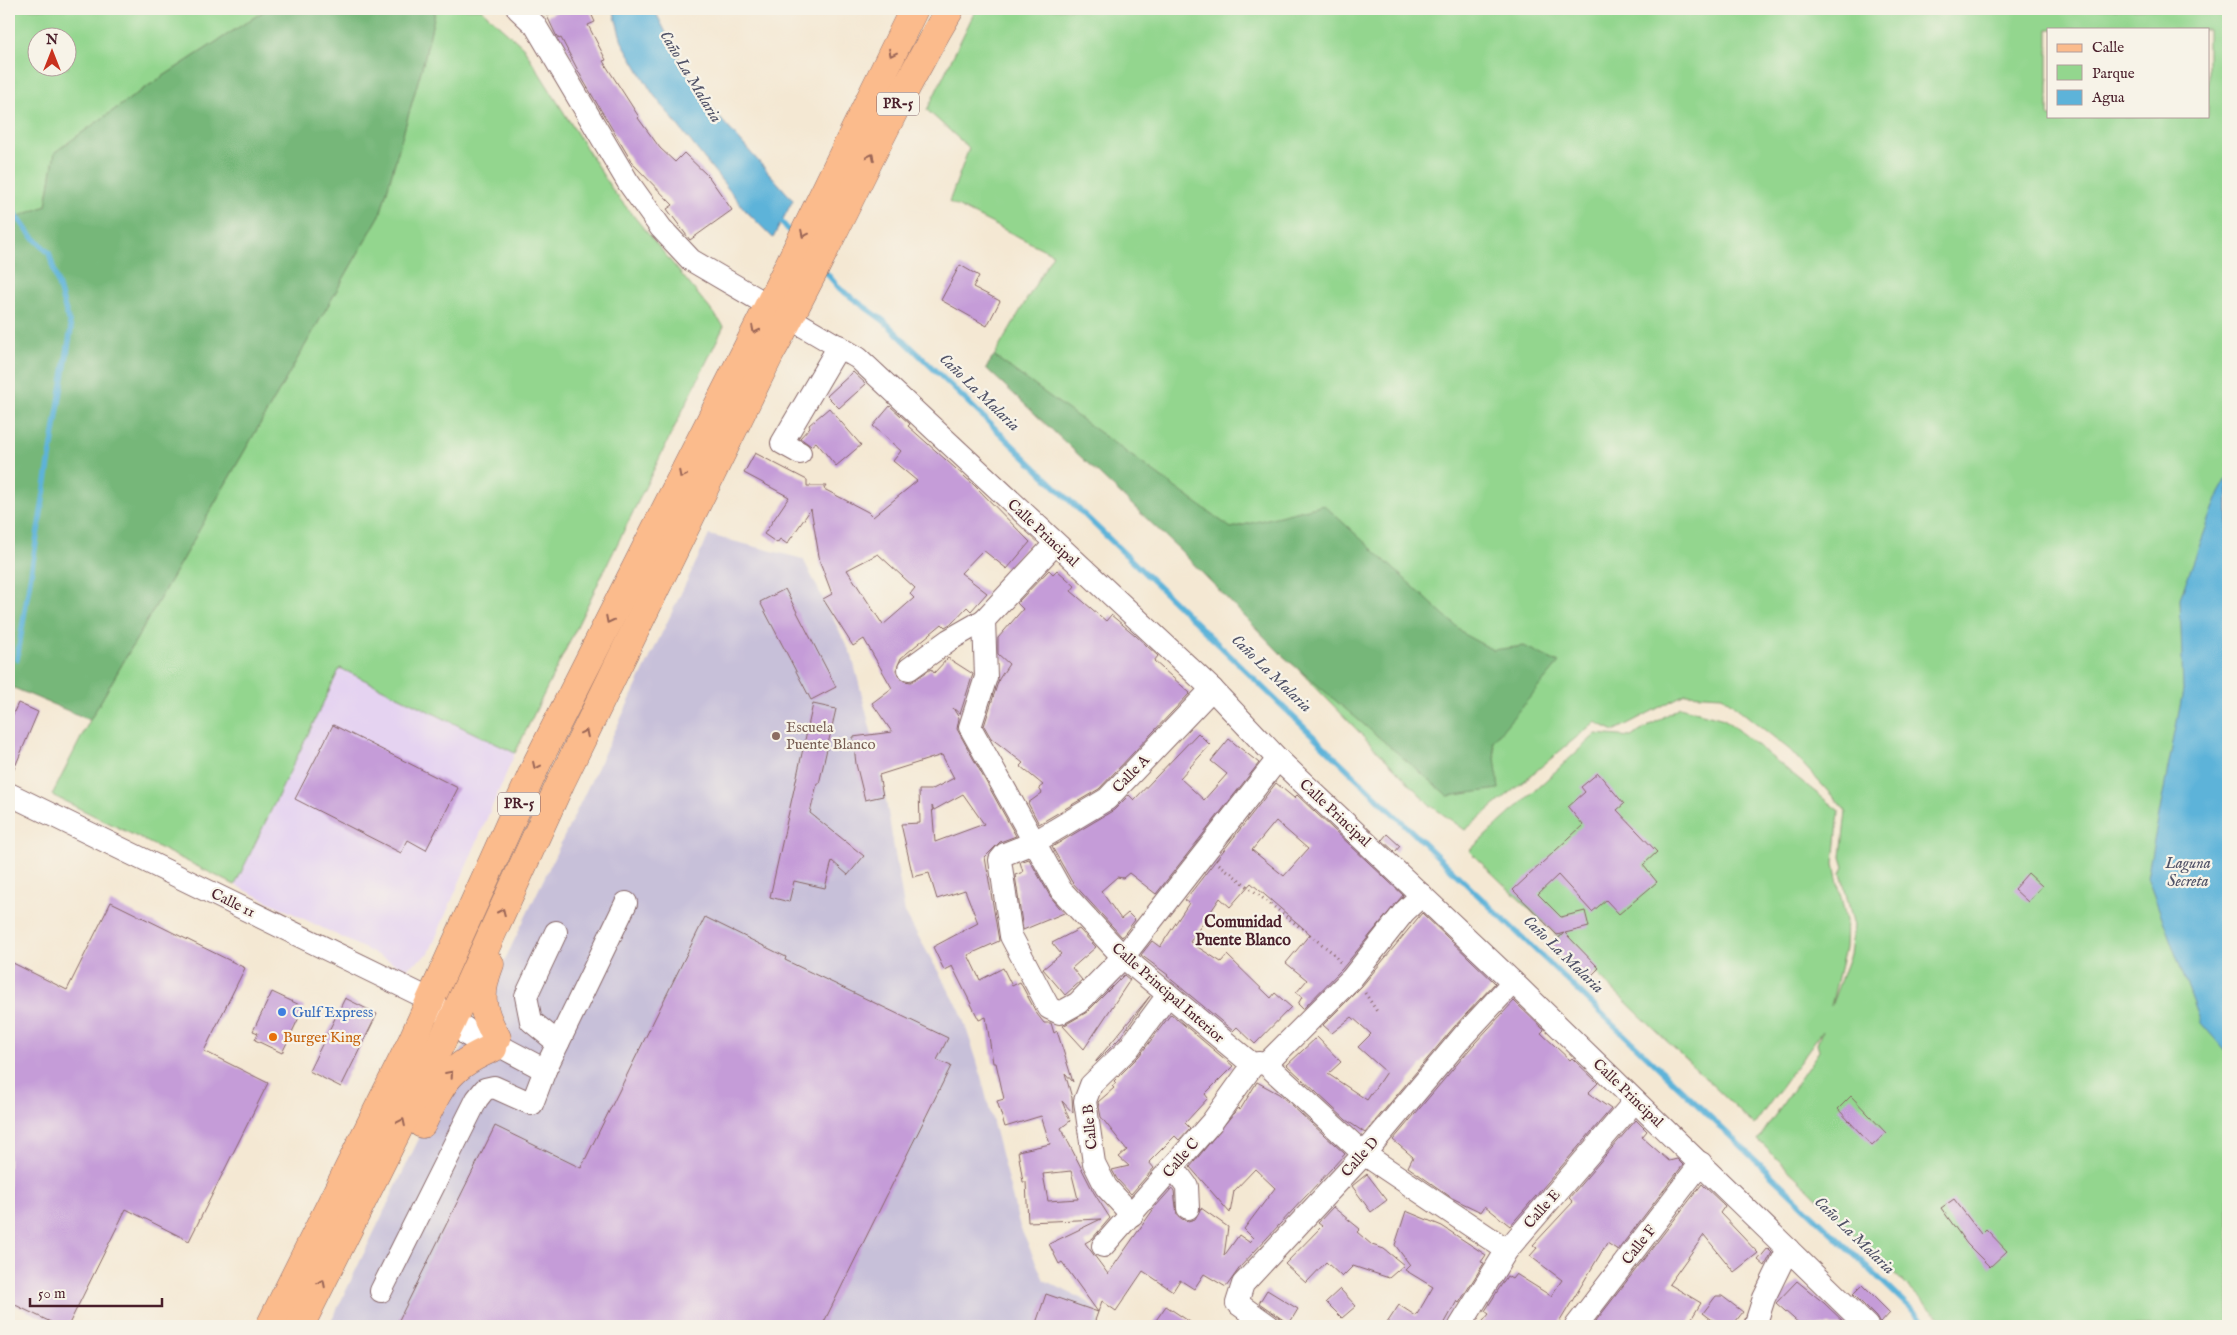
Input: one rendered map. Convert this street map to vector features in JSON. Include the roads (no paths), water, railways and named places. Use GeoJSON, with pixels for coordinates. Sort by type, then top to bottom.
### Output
{"type":"FeatureCollection","features":[{"type":"Feature","properties":{"kind":"main road","name":"PR-5"},"geometry":{"type":"LineString","coordinates":[[300,1326],[383,1161],[458,1024],[490,938],[561,782],[770,354],[784,301],[825,190],[914,9]]}},
{"type":"Feature","properties":{"kind":"main road","name":"PR-5"},"geometry":{"type":"LineString","coordinates":[[275,1324],[432,1000],[538,761],[784,301],[849,201],[910,80],[950,9]]}},
{"type":"Feature","properties":{"kind":"main road"},"geometry":{"type":"LineString","coordinates":[[383,1161],[403,1160],[446,1079],[459,1065],[496,1044],[484,1012],[482,997],[482,985],[494,954],[490,938]]}},
{"type":"Feature","properties":{"kind":"street","name":"Calle Principal"},"geometry":{"type":"LineString","coordinates":[[518,9],[535,25],[628,182],[661,228],[692,260],[784,301],[839,346],[858,358],[1212,689],[1278,759],[1513,982],[1867,1326]]}},
{"type":"Feature","properties":{"kind":"street"},"geometry":{"type":"LineString","coordinates":[[800,453],[782,443],[839,346]]}},
{"type":"Feature","properties":{"kind":"street"},"geometry":{"type":"LineString","coordinates":[[909,669],[949,640],[984,620],[1055,544]]}},
{"type":"Feature","properties":{"kind":"street","name":"Calle Principal Interior"},"geometry":{"type":"LineString","coordinates":[[984,620],[986,677],[970,727],[1061,890],[1123,957],[1168,996],[1259,1065],[1364,1154],[1507,1250]]}},
{"type":"Feature","properties":{"kind":"street","name":"Calle A"},"geometry":{"type":"LineString","coordinates":[[1123,957],[1078,1003],[1060,1012],[1049,1008],[1011,936],[1000,860],[1005,854],[1035,842],[1107,799],[1212,689]]}},
{"type":"Feature","properties":{"kind":"street"},"geometry":{"type":"LineString","coordinates":[[1123,957],[1278,759]]}},
{"type":"Feature","properties":{"kind":"street","name":"Calle 11"},"geometry":{"type":"LineString","coordinates":[[9,794],[432,1000],[467,1035],[496,1044],[546,1070]]}},
{"type":"Feature","properties":{"kind":"street","name":"Calle C"},"geometry":{"type":"LineString","coordinates":[[1103,1246],[1132,1215],[1259,1065],[1352,978],[1404,912],[1422,895]]}},
{"type":"Feature","properties":{"kind":"street"},"geometry":{"type":"LineString","coordinates":[[381,1292],[478,1099],[485,1089],[494,1087],[532,1104],[558,1044],[626,903]]}},
{"type":"Feature","properties":{"kind":"street"},"geometry":{"type":"LineString","coordinates":[[556,932],[526,996],[531,1020],[558,1044]]}},
{"type":"Feature","properties":{"kind":"street","name":"Calle D"},"geometry":{"type":"LineString","coordinates":[[1269,1326],[1237,1303],[1243,1284],[1364,1154],[1464,1035],[1513,982]]}},
{"type":"Feature","properties":{"kind":"street","name":"Calle B"},"geometry":{"type":"LineString","coordinates":[[1132,1215],[1106,1187],[1094,1164],[1086,1101],[1091,1085],[1129,1048],[1168,996]]}},
{"type":"Feature","properties":{"kind":"street","name":"Calle E"},"geometry":{"type":"LineString","coordinates":[[1460,1326],[1507,1250],[1635,1100]]}},
{"type":"Feature","properties":{"kind":"street","name":"Calle F"},"geometry":{"type":"LineString","coordinates":[[1576,1326],[1701,1164]]}},
{"type":"Feature","properties":{"kind":"street"},"geometry":{"type":"LineString","coordinates":[[1173,1167],[1188,1186],[1188,1208]]}},
{"type":"Feature","properties":{"kind":"street"},"geometry":{"type":"LineString","coordinates":[[1755,1326],[1764,1298],[1788,1249]]}},
{"type":"Feature","properties":{"kind":"water"},"geometry":{"type":"Polygon","coordinates":[[[613,9],[654,9],[684,68],[719,117],[793,200],[773,238],[745,210],[653,94],[622,42],[613,9]]]}},
{"type":"Feature","properties":{"kind":"water","name":"Laguna Secreta"},"geometry":{"type":"Polygon","coordinates":[[[2228,477],[2228,1054],[2201,1023],[2147,877],[2183,691],[2180,598],[2219,493],[2228,477]]]}},
{"type":"Feature","properties":{"kind":"waterway"},"geometry":{"type":"LineString","coordinates":[[9,205],[29,233],[49,253],[71,329],[17,659]]}},
{"type":"Feature","properties":{"kind":"waterway","name":"Caño La Malaria"},"geometry":{"type":"LineString","coordinates":[[777,217],[794,236]]}},
{"type":"Feature","properties":{"kind":"waterway","name":"Caño La Malaria"},"geometry":{"type":"LineString","coordinates":[[823,269],[840,289],[884,321],[1460,878],[1929,1326]]}},
{"type":"Feature","properties":{"kind":"place","name":"Escuela Puente Blanco"},"geometry":{"type":"Point","coordinates":[776,736]}},
{"type":"Feature","properties":{"kind":"place","name":"Gulf Express"},"geometry":{"type":"Point","coordinates":[282,1012]}},
{"type":"Feature","properties":{"kind":"place","name":"Burger King"},"geometry":{"type":"Point","coordinates":[273,1037]}},
{"type":"Feature","properties":{"kind":"district","name":"Comunidad Puente Blanco"},"geometry":{"type":"Point","coordinates":[1243,932]}}]}
